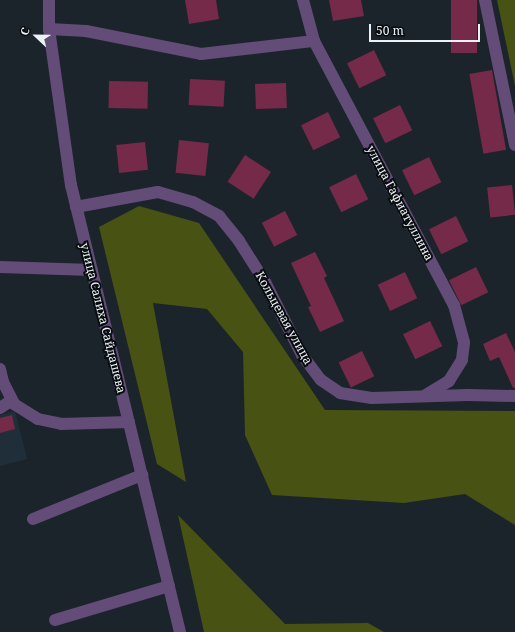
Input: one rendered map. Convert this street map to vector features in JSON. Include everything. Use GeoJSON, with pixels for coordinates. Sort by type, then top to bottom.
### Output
{"type":"FeatureCollection","features":[{"type":"Feature","properties":{"kind":"street","name":"улица Салиха Сайдашева"},"geometry":{"type":"LineString","coordinates":[[48,0],[49,28],[71,185],[180,632]]}},
{"type":"Feature","properties":{"kind":"street","name":"улица Гафиатуллина"},"geometry":{"type":"LineString","coordinates":[[303,0],[314,41],[454,305],[464,343],[462,360],[449,381],[425,396]]}},
{"type":"Feature","properties":{"kind":"street"},"geometry":{"type":"LineString","coordinates":[[485,0],[515,145]]}},
{"type":"Feature","properties":{"kind":"street"},"geometry":{"type":"LineString","coordinates":[[49,28],[86,31],[201,54],[314,41]]}},
{"type":"Feature","properties":{"kind":"street","name":"Кольцевая улица"},"geometry":{"type":"LineString","coordinates":[[76,207],[158,192],[193,202],[219,216],[239,241],[265,282],[302,354],[321,380],[340,393],[372,398],[425,396],[515,396]]}},
{"type":"Feature","properties":{"kind":"street"},"geometry":{"type":"LineString","coordinates":[[0,267],[92,270]]}},
{"type":"Feature","properties":{"kind":"street"},"geometry":{"type":"LineString","coordinates":[[0,369],[3,382],[14,404],[38,419],[61,424],[129,422]]}},
{"type":"Feature","properties":{"kind":"street"},"geometry":{"type":"LineString","coordinates":[[0,408],[12,400]]}},
{"type":"Feature","properties":{"kind":"street"},"geometry":{"type":"LineString","coordinates":[[33,518],[142,475]]}},
{"type":"Feature","properties":{"kind":"street"},"geometry":{"type":"LineString","coordinates":[[55,620],[169,586]]}},
{"type":"Feature","properties":{"kind":"shaded area"},"geometry":{"type":"Polygon","coordinates":[[[15,411],[27,459],[0,466],[0,415],[15,411]]]}},
{"type":"Feature","properties":{"kind":"green space"},"geometry":{"type":"Polygon","coordinates":[[[497,0],[515,0],[515,86],[497,0]]]}},
{"type":"Feature","properties":{"kind":"green space"},"geometry":{"type":"Polygon","coordinates":[[[139,206],[199,223],[325,410],[515,411],[515,525],[465,494],[404,503],[272,495],[245,435],[243,352],[207,309],[153,303],[186,482],[157,464],[99,227],[139,206]]]}},
{"type":"Feature","properties":{"kind":"green space"},"geometry":{"type":"Polygon","coordinates":[[[178,515],[285,624],[368,623],[384,632],[204,632],[178,515]]]}},
{"type":"Feature","properties":{"kind":"building"},"geometry":{"type":"Polygon","coordinates":[[[185,0],[216,0],[219,19],[189,24],[185,0]]]}},
{"type":"Feature","properties":{"kind":"building"},"geometry":{"type":"Polygon","coordinates":[[[329,0],[361,0],[364,16],[333,21],[329,0]]]}},
{"type":"Feature","properties":{"kind":"building"},"geometry":{"type":"Polygon","coordinates":[[[451,0],[477,0],[477,53],[451,53],[451,0]]]}},
{"type":"Feature","properties":{"kind":"building"},"geometry":{"type":"Polygon","coordinates":[[[374,50],[386,75],[359,88],[347,63],[374,50]]]}},
{"type":"Feature","properties":{"kind":"building"},"geometry":{"type":"Polygon","coordinates":[[[492,70],[506,150],[483,154],[469,74],[492,70]]]}},
{"type":"Feature","properties":{"kind":"building"},"geometry":{"type":"Polygon","coordinates":[[[190,79],[225,81],[224,107],[189,105],[190,79]]]}},
{"type":"Feature","properties":{"kind":"building"},"geometry":{"type":"Polygon","coordinates":[[[109,81],[148,82],[148,109],[109,108],[109,81]]]}},
{"type":"Feature","properties":{"kind":"building"},"geometry":{"type":"Polygon","coordinates":[[[286,83],[287,108],[256,109],[255,84],[286,83]]]}},
{"type":"Feature","properties":{"kind":"building"},"geometry":{"type":"Polygon","coordinates":[[[400,105],[412,130],[385,143],[373,118],[400,105]]]}},
{"type":"Feature","properties":{"kind":"building"},"geometry":{"type":"Polygon","coordinates":[[[328,112],[340,137],[313,150],[301,125],[328,112]]]}},
{"type":"Feature","properties":{"kind":"building"},"geometry":{"type":"Polygon","coordinates":[[[179,140],[209,143],[205,176],[176,173],[179,140]]]}},
{"type":"Feature","properties":{"kind":"building"},"geometry":{"type":"Polygon","coordinates":[[[145,142],[148,170],[119,173],[116,145],[145,142]]]}},
{"type":"Feature","properties":{"kind":"building"},"geometry":{"type":"Polygon","coordinates":[[[245,155],[271,172],[254,199],[228,182],[245,155]]]}},
{"type":"Feature","properties":{"kind":"building"},"geometry":{"type":"Polygon","coordinates":[[[429,157],[441,182],[414,195],[402,170],[429,157]]]}},
{"type":"Feature","properties":{"kind":"building"},"geometry":{"type":"Polygon","coordinates":[[[356,174],[368,199],[341,212],[329,187],[356,174]]]}},
{"type":"Feature","properties":{"kind":"building"},"geometry":{"type":"Polygon","coordinates":[[[512,185],[515,215],[490,217],[487,188],[512,185]]]}},
{"type":"Feature","properties":{"kind":"building"},"geometry":{"type":"Polygon","coordinates":[[[285,211],[297,235],[274,247],[262,223],[285,211]]]}},
{"type":"Feature","properties":{"kind":"building"},"geometry":{"type":"Polygon","coordinates":[[[456,216],[468,241],[441,254],[429,229],[456,216]]]}},
{"type":"Feature","properties":{"kind":"building"},"geometry":{"type":"Polygon","coordinates":[[[315,252],[327,276],[324,278],[344,321],[320,332],[308,307],[311,306],[291,263],[315,252]]]}},
{"type":"Feature","properties":{"kind":"building"},"geometry":{"type":"Polygon","coordinates":[[[476,267],[488,292],[461,305],[449,280],[476,267]]]}},
{"type":"Feature","properties":{"kind":"building"},"geometry":{"type":"Polygon","coordinates":[[[405,272],[417,298],[390,311],[378,285],[405,272]]]}},
{"type":"Feature","properties":{"kind":"building"},"geometry":{"type":"Polygon","coordinates":[[[430,321],[442,346],[415,359],[403,334],[430,321]]]}},
{"type":"Feature","properties":{"kind":"building"},"geometry":{"type":"Polygon","coordinates":[[[506,333],[515,352],[515,388],[513,388],[499,357],[490,361],[483,344],[506,333]]]}},
{"type":"Feature","properties":{"kind":"building"},"geometry":{"type":"Polygon","coordinates":[[[362,351],[374,376],[351,388],[339,362],[362,351]]]}},
{"type":"Feature","properties":{"kind":"building"},"geometry":{"type":"Polygon","coordinates":[[[12,415],[15,429],[0,433],[0,418],[12,415]]]}}]}
